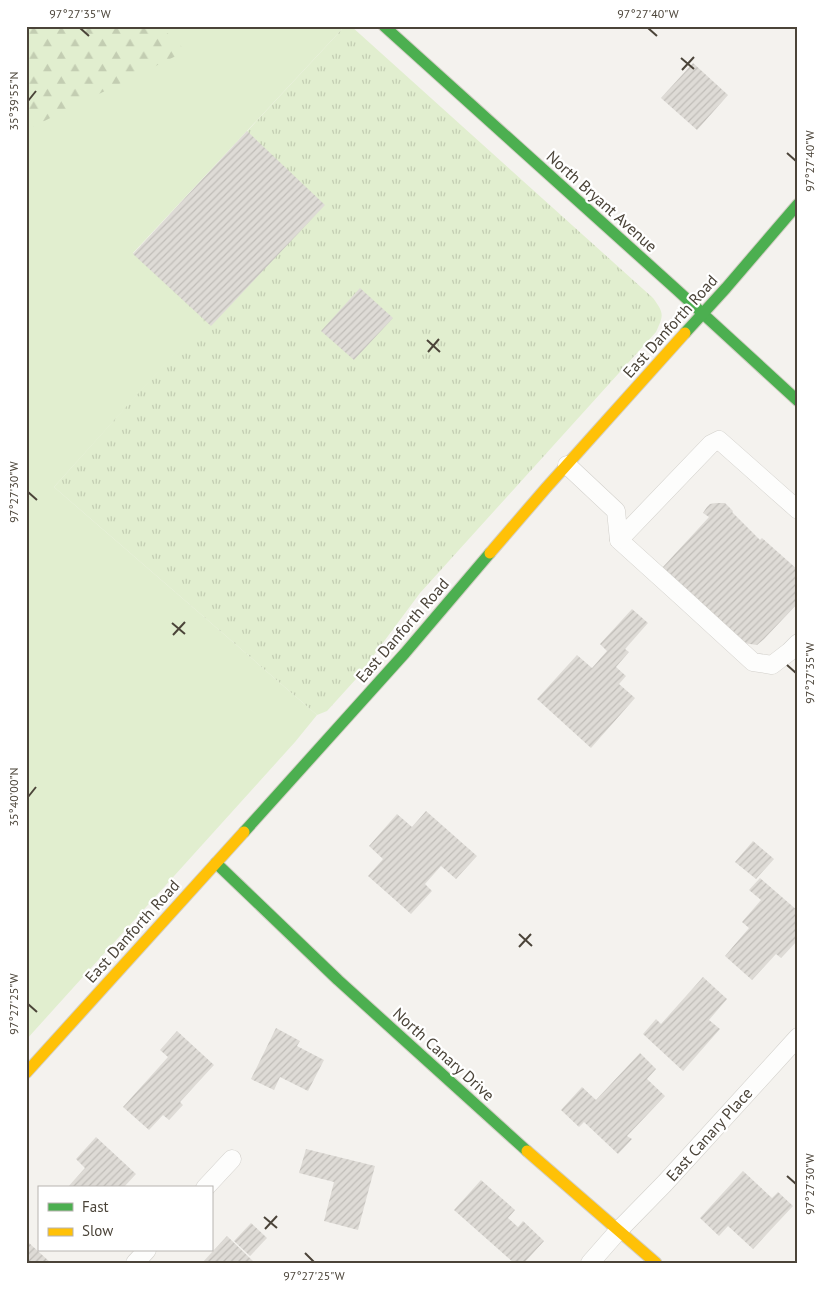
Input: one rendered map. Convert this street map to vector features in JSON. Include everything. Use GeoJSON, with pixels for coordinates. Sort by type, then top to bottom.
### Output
{"type":"FeatureCollection","features":[{"type":"Feature","properties":{"kind":"street","name":"North Bryant Avenue"},"geometry":{"type":"LineString","coordinates":[[384,26],[798,401]]}},
{"type":"Feature","properties":{"kind":"street","name":"East Danforth Road"},"geometry":{"type":"LineString","coordinates":[[26,1073],[405,652],[546,488],[726,288],[798,204]]}},
{"type":"Feature","properties":{"kind":"street"},"geometry":{"type":"LineString","coordinates":[[619,540],[711,444],[719,440],[798,510]]}},
{"type":"Feature","properties":{"kind":"street"},"geometry":{"type":"LineString","coordinates":[[567,466],[616,511],[619,540],[753,662],[772,666],[798,643]]}},
{"type":"Feature","properties":{"kind":"street","name":"North Canary Drive"},"geometry":{"type":"LineString","coordinates":[[216,863],[345,986],[538,1160],[656,1263]]}},
{"type":"Feature","properties":{"kind":"street","name":"East Canary Place"},"geometry":{"type":"LineString","coordinates":[[590,1263],[798,1037]]}},
{"type":"Feature","properties":{"kind":"street"},"geometry":{"type":"LineString","coordinates":[[207,1186],[232,1159]]}},
{"type":"Feature","properties":{"kind":"street"},"geometry":{"type":"LineString","coordinates":[[135,1263],[145,1252]]}},
{"type":"Feature","properties":{"kind":"green space"},"geometry":{"type":"Polygon","coordinates":[[[26,26],[345,26],[133,253],[205,320],[54,487],[317,715],[295,742],[26,1040],[26,26]]]}},
{"type":"Feature","properties":{"kind":"green space"},"geometry":{"type":"Polygon","coordinates":[[[26,26],[160,26],[186,51],[26,130],[26,26]]]}},
{"type":"Feature","properties":{"kind":"green space"},"geometry":{"type":"Polygon","coordinates":[[[345,26],[351,26],[653,298],[662,314],[656,332],[420,593],[356,679],[327,711],[317,715],[54,487],[204,320],[133,254],[345,26]]]}},
{"type":"Feature","properties":{"kind":"building"},"geometry":{"type":"Polygon","coordinates":[[[693,63],[728,95],[697,130],[661,98],[693,63]]]}},
{"type":"Feature","properties":{"kind":"building"},"geometry":{"type":"Polygon","coordinates":[[[247,131],[325,205],[211,326],[133,254],[247,131]]]}},
{"type":"Feature","properties":{"kind":"building"},"geometry":{"type":"Polygon","coordinates":[[[360,288],[393,318],[354,360],[321,331],[360,288]]]}},
{"type":"Feature","properties":{"kind":"building"},"geometry":{"type":"Polygon","coordinates":[[[725,503],[760,540],[762,538],[798,570],[798,603],[757,645],[743,643],[662,568],[709,517],[703,513],[707,507],[710,504],[725,503]]]}},
{"type":"Feature","properties":{"kind":"building"},"geometry":{"type":"Polygon","coordinates":[[[632,609],[648,623],[625,649],[629,652],[616,667],[626,676],[619,684],[635,698],[591,748],[537,699],[577,655],[592,668],[607,651],[600,644],[632,609]]]}},
{"type":"Feature","properties":{"kind":"building"},"geometry":{"type":"Polygon","coordinates":[[[426,811],[477,856],[456,879],[441,866],[425,884],[432,891],[411,914],[368,876],[383,859],[369,846],[397,814],[412,827],[426,811]]]}},
{"type":"Feature","properties":{"kind":"building"},"geometry":{"type":"Polygon","coordinates":[[[753,841],[774,859],[756,879],[735,862],[753,841]]]}},
{"type":"Feature","properties":{"kind":"building"},"geometry":{"type":"Polygon","coordinates":[[[760,878],[798,911],[798,940],[781,958],[776,954],[752,980],[725,956],[749,928],[742,922],[761,900],[749,890],[760,878]]]}},
{"type":"Feature","properties":{"kind":"building"},"geometry":{"type":"Polygon","coordinates":[[[703,977],[727,999],[709,1020],[720,1029],[683,1071],[643,1034],[656,1019],[661,1024],[703,977]]]}},
{"type":"Feature","properties":{"kind":"building"},"geometry":{"type":"Polygon","coordinates":[[[276,1028],[300,1041],[297,1046],[324,1060],[308,1091],[280,1077],[274,1090],[251,1079],[276,1028]]]}},
{"type":"Feature","properties":{"kind":"building"},"geometry":{"type":"Polygon","coordinates":[[[177,1031],[214,1065],[180,1102],[183,1105],[169,1120],[163,1115],[149,1130],[123,1107],[168,1057],[160,1050],[177,1031]]]}},
{"type":"Feature","properties":{"kind":"building"},"geometry":{"type":"Polygon","coordinates":[[[640,1053],[656,1069],[647,1079],[665,1096],[627,1136],[632,1139],[618,1154],[584,1122],[579,1127],[561,1110],[582,1087],[596,1100],[640,1053]]]}},
{"type":"Feature","properties":{"kind":"building"},"geometry":{"type":"Polygon","coordinates":[[[96,1137],[136,1174],[125,1186],[69,1186],[85,1168],[76,1159],[96,1137]]]}},
{"type":"Feature","properties":{"kind":"building"},"geometry":{"type":"Polygon","coordinates":[[[306,1149],[375,1166],[358,1230],[324,1221],[334,1182],[299,1173],[306,1149]]]}},
{"type":"Feature","properties":{"kind":"building"},"geometry":{"type":"Polygon","coordinates":[[[743,1171],[772,1198],[778,1192],[793,1206],[753,1249],[728,1226],[719,1236],[700,1218],[743,1171]]]}},
{"type":"Feature","properties":{"kind":"building"},"geometry":{"type":"Polygon","coordinates":[[[481,1180],[515,1210],[508,1218],[518,1227],[523,1221],[544,1241],[524,1263],[514,1263],[454,1210],[481,1180]]]}},
{"type":"Feature","properties":{"kind":"building"},"geometry":{"type":"Polygon","coordinates":[[[251,1223],[267,1238],[250,1256],[234,1241],[251,1223]]]}},
{"type":"Feature","properties":{"kind":"building"},"geometry":{"type":"Polygon","coordinates":[[[227,1236],[255,1263],[202,1263],[227,1236]]]}},
{"type":"Feature","properties":{"kind":"building"},"geometry":{"type":"Polygon","coordinates":[[[29,1243],[51,1263],[26,1263],[26,1247],[29,1243]]]}},
{"type":"Feature","properties":{"kind":"traffic: fast"},"geometry":{"type":"LineString","coordinates":[[384,26],[798,401]]}},
{"type":"Feature","properties":{"kind":"traffic: fast"},"geometry":{"type":"LineString","coordinates":[[685,333],[798,204]]}},
{"type":"Feature","properties":{"kind":"traffic: fast"},"geometry":{"type":"LineString","coordinates":[[244,832],[405,653],[490,553]]}},
{"type":"Feature","properties":{"kind":"traffic: fast"},"geometry":{"type":"LineString","coordinates":[[216,863],[338,980],[527,1151]]}},
{"type":"Feature","properties":{"kind":"traffic: slow"},"geometry":{"type":"LineString","coordinates":[[490,553],[685,333]]}},
{"type":"Feature","properties":{"kind":"traffic: slow"},"geometry":{"type":"LineString","coordinates":[[26,1073],[244,832]]}},
{"type":"Feature","properties":{"kind":"traffic: slow"},"geometry":{"type":"LineString","coordinates":[[527,1151],[656,1263]]}}]}
